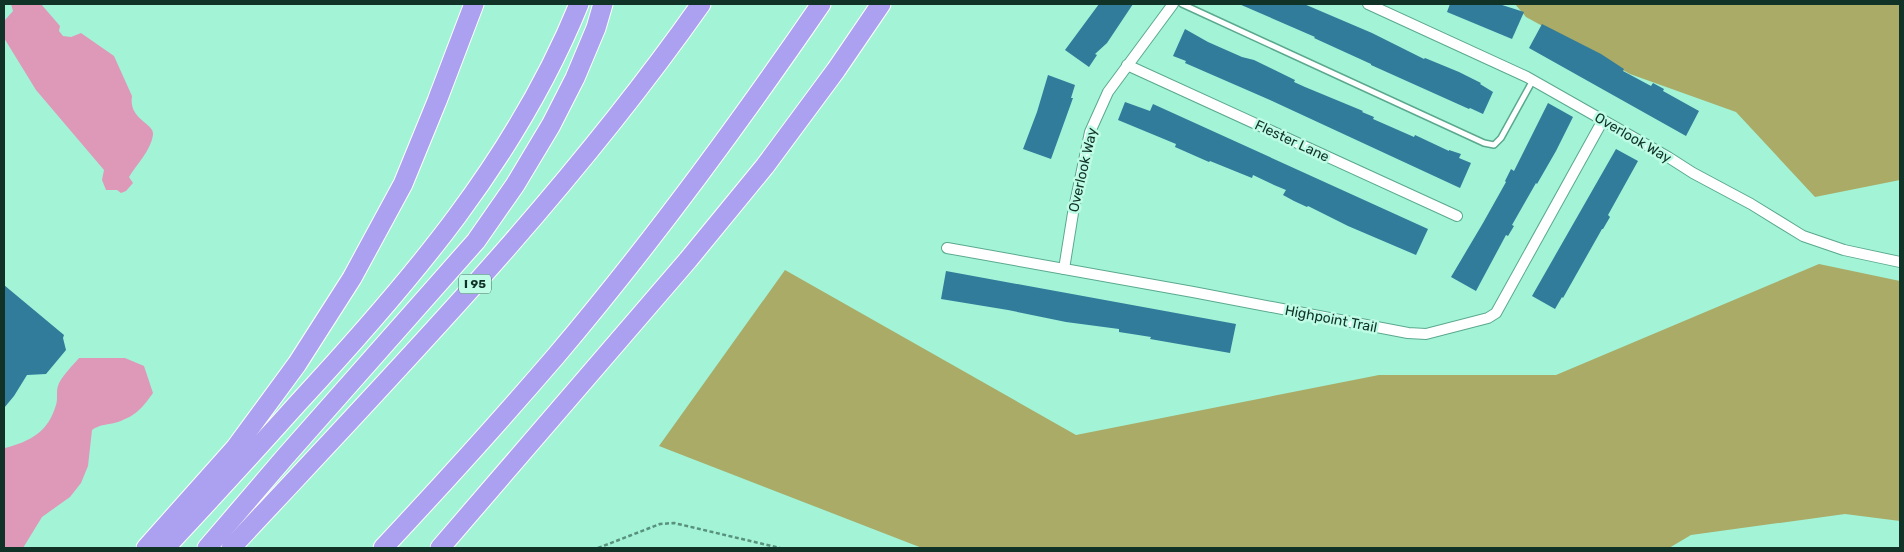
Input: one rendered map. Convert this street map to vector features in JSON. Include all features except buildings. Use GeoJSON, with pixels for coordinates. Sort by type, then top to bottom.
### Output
{"type":"FeatureCollection","features":[{"type":"Feature","properties":{"kind":"highway"},"geometry":{"type":"LineString","coordinates":[[146,548],[236,447],[298,364],[352,278],[403,184],[438,101],[474,4]]}},
{"type":"Feature","properties":{"kind":"highway"},"geometry":{"type":"LineString","coordinates":[[166,548],[382,310],[449,228],[490,172],[525,113],[563,43],[579,4]]}},
{"type":"Feature","properties":{"kind":"highway"},"geometry":{"type":"LineString","coordinates":[[207,548],[476,241],[515,184],[551,125],[575,78],[596,28],[603,4]]}},
{"type":"Feature","properties":{"kind":"highway","name":"I 95"},"geometry":{"type":"LineString","coordinates":[[231,548],[403,364],[536,214],[612,123],[702,4]]}},
{"type":"Feature","properties":{"kind":"highway"},"geometry":{"type":"LineString","coordinates":[[383,548],[556,356],[620,278],[769,80],[821,4]]}},
{"type":"Feature","properties":{"kind":"highway"},"geometry":{"type":"LineString","coordinates":[[440,548],[612,350],[724,217],[765,166],[830,78],[881,4]]}},
{"type":"Feature","properties":{"kind":"street","name":"Overlook Way"},"geometry":{"type":"LineString","coordinates":[[1064,269],[1073,213],[1090,132],[1108,92],[1173,4]]}},
{"type":"Feature","properties":{"kind":"street","name":"Overlook Way"},"geometry":{"type":"LineString","coordinates":[[1368,4],[1533,80],[1693,173],[1751,204],[1803,236],[1844,250],[1900,262]]}},
{"type":"Feature","properties":{"kind":"street","name":"Flester Lane"},"geometry":{"type":"LineString","coordinates":[[1127,65],[1457,216]]}},
{"type":"Feature","properties":{"kind":"street","name":"Highpoint Trail"},"geometry":{"type":"LineString","coordinates":[[948,248],[1408,333],[1426,334],[1494,316],[1603,120]]}},
{"type":"Feature","properties":{"kind":"lane"},"geometry":{"type":"LineString","coordinates":[[1182,4],[1484,143],[1494,145],[1501,138],[1533,80]]}},
{"type":"Feature","properties":{"kind":"path"},"geometry":{"type":"LineString","coordinates":[[598,548],[660,524],[674,523],[780,548]]}},
{"type":"Feature","properties":{"kind":"green space"},"geometry":{"type":"Polygon","coordinates":[[[1515,4],[1900,4],[1900,180],[1815,197],[1736,112],[1630,74],[1526,17],[1515,4]]]}},
{"type":"Feature","properties":{"kind":"green space"},"geometry":{"type":"Polygon","coordinates":[[[1819,264],[1900,281],[1900,521],[1845,514],[1691,535],[1669,548],[922,548],[659,446],[785,270],[1076,435],[1379,375],[1556,375],[1819,264]]]}},
{"type":"Feature","properties":{"kind":"shaded area"},"geometry":{"type":"Polygon","coordinates":[[[11,4],[41,4],[60,26],[59,31],[63,36],[71,37],[81,33],[114,56],[132,96],[134,111],[153,131],[152,141],[129,177],[133,183],[126,191],[121,193],[117,190],[106,190],[102,180],[104,170],[36,90],[4,38],[5,20],[13,11],[11,4]]]}},
{"type":"Feature","properties":{"kind":"shaded area"},"geometry":{"type":"Polygon","coordinates":[[[79,358],[125,358],[144,366],[153,393],[135,414],[118,422],[92,430],[88,466],[81,483],[70,497],[42,517],[23,548],[4,548],[4,450],[23,442],[43,429],[53,414],[59,383],[79,358]]]}}]}
